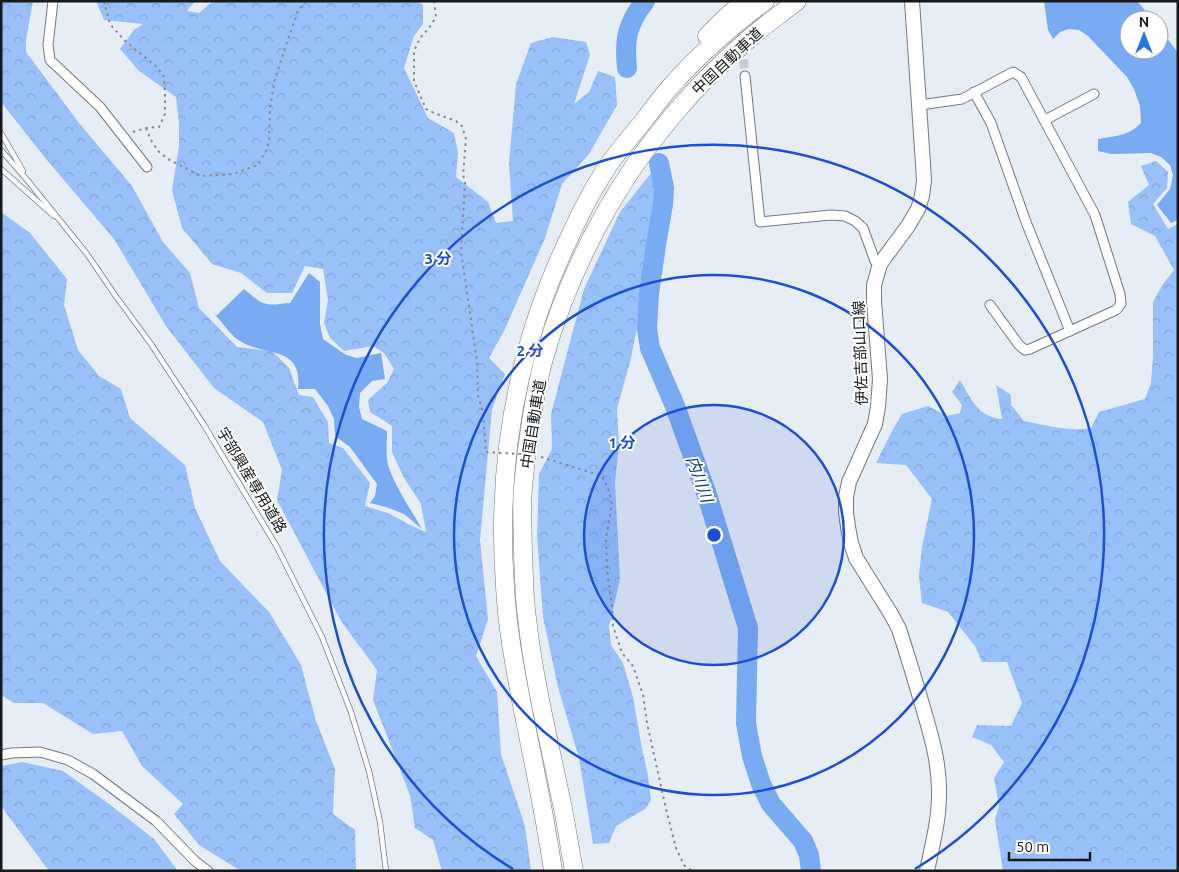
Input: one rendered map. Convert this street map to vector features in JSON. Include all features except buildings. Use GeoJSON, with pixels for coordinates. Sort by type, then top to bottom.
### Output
{"type":"FeatureCollection","features":[{"type":"Feature","properties":{"kind":"highway"},"geometry":{"type":"LineString","coordinates":[[614,157],[670,74],[725,18],[745,1]]}},
{"type":"Feature","properties":{"kind":"highway","name":"中国自動車道"},"geometry":{"type":"LineString","coordinates":[[553,871],[546,823],[512,654],[506,604],[502,537],[511,417],[524,358],[548,285],[586,203],[603,172],[672,86],[704,53],[765,1]]}},
{"type":"Feature","properties":{"kind":"highway","name":"中国自動車道"},"geometry":{"type":"LineString","coordinates":[[574,871],[532,650],[524,586],[523,488],[530,424],[544,358],[564,299],[577,268],[606,210],[639,159],[660,131],[710,75],[753,35],[797,1]]}},
{"type":"Feature","properties":{"kind":"main road","name":"伊佐吉部山口線"},"geometry":{"type":"LineString","coordinates":[[912,1],[924,181],[918,209],[880,264],[874,285],[880,379],[876,424],[849,482],[846,512],[856,558],[892,614],[899,629],[934,747],[939,778],[938,817],[927,871]]}},
{"type":"Feature","properties":{"kind":"street"},"geometry":{"type":"LineString","coordinates":[[53,1],[48,45],[50,60],[100,107],[147,167]]}},
{"type":"Feature","properties":{"kind":"street"},"geometry":{"type":"LineString","coordinates":[[920,105],[962,99],[1012,72],[1021,77],[1095,214],[1120,294],[1121,304],[1116,310],[1025,350],[1018,345],[990,305]]}},
{"type":"Feature","properties":{"kind":"street"},"geometry":{"type":"LineString","coordinates":[[745,76],[760,222],[831,214],[845,216],[863,228],[875,261],[880,264]]}},
{"type":"Feature","properties":{"kind":"street"},"geometry":{"type":"LineString","coordinates":[[974,92],[991,123],[1026,222],[1070,331]]}},
{"type":"Feature","properties":{"kind":"street"},"geometry":{"type":"LineString","coordinates":[[1045,120],[1094,94]]}},
{"type":"Feature","properties":{"kind":"street"},"geometry":{"type":"LineString","coordinates":[[1,755],[40,752],[68,760],[93,774],[156,821],[208,871]]}},
{"type":"Feature","properties":{"kind":"lane"},"geometry":{"type":"LineString","coordinates":[[1,134],[28,181]]}},
{"type":"Feature","properties":{"kind":"lane","name":"宇部興産専用道路"},"geometry":{"type":"LineString","coordinates":[[1,150],[88,254],[151,344],[204,425],[277,547],[322,637],[351,712],[369,771],[380,822],[386,871]]}},
{"type":"Feature","properties":{"kind":"lane"},"geometry":{"type":"LineString","coordinates":[[1,169],[64,226]]}},
{"type":"Feature","properties":{"kind":"path"},"geometry":{"type":"LineString","coordinates":[[104,1],[110,24],[124,40],[158,68],[164,77],[165,114],[159,127],[146,128],[123,136]]}},
{"type":"Feature","properties":{"kind":"path"},"geometry":{"type":"LineString","coordinates":[[146,128],[158,151],[168,159],[201,176],[233,174],[258,165],[269,142],[270,107],[275,79],[298,11],[306,1]]}},
{"type":"Feature","properties":{"kind":"path"},"geometry":{"type":"LineString","coordinates":[[434,1],[436,17],[420,38],[414,51],[414,81],[426,108],[456,121],[462,126],[466,139],[461,251],[476,362],[478,396],[483,413],[486,452],[536,455],[602,476],[609,491],[612,504],[606,538],[613,626],[622,654],[633,666],[643,695],[647,723],[676,848],[684,865],[692,871]]}},
{"type":"Feature","properties":{"kind":"green space"},"geometry":{"type":"Polygon","coordinates":[[[1,1],[33,1],[26,40],[26,52],[79,123],[132,186],[163,242],[190,273],[199,308],[237,347],[272,351],[289,368],[299,395],[313,397],[328,422],[329,443],[343,448],[370,483],[365,506],[388,513],[426,532],[421,504],[403,476],[392,452],[392,426],[370,412],[368,400],[387,383],[394,369],[384,353],[373,346],[344,351],[330,338],[324,323],[328,300],[323,269],[305,266],[292,293],[267,293],[241,273],[212,264],[182,228],[172,190],[179,146],[176,97],[139,71],[120,49],[134,30],[143,24],[104,20],[96,1],[195,1],[187,11],[199,13],[213,1],[417,1],[423,5],[423,24],[414,36],[404,68],[428,118],[454,133],[458,153],[456,177],[488,202],[496,223],[513,221],[509,163],[516,84],[531,43],[553,37],[586,42],[590,55],[574,104],[589,92],[598,71],[615,77],[617,105],[589,154],[562,184],[545,238],[504,331],[489,358],[505,374],[492,409],[480,540],[488,619],[476,656],[497,692],[501,754],[525,826],[531,871],[442,871],[433,840],[415,828],[410,795],[373,700],[377,670],[341,621],[277,500],[282,470],[263,422],[214,388],[166,326],[114,239],[46,159],[1,102],[1,1]]]}},
{"type":"Feature","properties":{"kind":"green space"},"geometry":{"type":"Polygon","coordinates":[[[1156,161],[1168,172],[1167,188],[1153,204],[1168,229],[1178,224],[1178,871],[1003,871],[995,819],[999,806],[994,778],[1004,762],[991,745],[972,737],[977,725],[1011,726],[1022,703],[1007,662],[982,662],[975,646],[948,612],[922,603],[919,576],[922,547],[932,499],[906,465],[876,463],[902,414],[928,406],[947,416],[960,413],[962,405],[952,392],[960,380],[976,406],[987,415],[1002,419],[996,385],[1011,395],[1011,405],[1024,421],[1066,429],[1091,428],[1099,412],[1145,399],[1151,383],[1153,302],[1163,284],[1174,270],[1155,236],[1131,224],[1128,202],[1149,185],[1141,166],[1156,161]]]}},
{"type":"Feature","properties":{"kind":"green space"},"geometry":{"type":"Polygon","coordinates":[[[652,172],[659,185],[655,219],[639,319],[617,409],[619,444],[615,483],[620,579],[609,627],[611,645],[623,663],[633,697],[651,800],[645,809],[616,826],[609,843],[593,844],[579,758],[558,687],[543,617],[537,536],[539,474],[552,449],[551,414],[584,289],[620,212],[652,172]]]}},
{"type":"Feature","properties":{"kind":"green space"},"geometry":{"type":"Polygon","coordinates":[[[1,212],[30,233],[67,279],[64,305],[78,350],[99,376],[121,389],[130,418],[185,465],[195,508],[220,561],[269,612],[301,665],[316,721],[335,769],[333,814],[355,830],[356,871],[241,871],[199,845],[174,814],[183,804],[142,766],[122,731],[93,734],[43,703],[14,703],[1,695],[1,212]]]}},
{"type":"Feature","properties":{"kind":"green space"},"geometry":{"type":"Polygon","coordinates":[[[22,762],[63,771],[154,839],[178,871],[49,871],[1,806],[1,766],[22,762]]]}},
{"type":"Feature","properties":{"kind":"shaded area"},"geometry":{"type":"Polygon","coordinates":[[[1044,1],[1137,1],[1145,10],[1119,10],[1119,60],[1169,60],[1169,41],[1178,53],[1178,220],[1171,223],[1157,205],[1170,189],[1173,175],[1170,165],[1161,157],[1151,153],[1111,154],[1098,151],[1098,139],[1127,133],[1141,123],[1140,106],[1127,77],[1088,36],[1079,30],[1069,29],[1060,32],[1053,39],[1048,30],[1044,1]]]}},
{"type":"Feature","properties":{"kind":"shaded area"},"geometry":{"type":"Polygon","coordinates":[[[309,273],[320,282],[320,324],[323,339],[346,355],[357,358],[381,353],[385,379],[372,381],[360,393],[359,407],[362,419],[387,431],[389,467],[396,485],[422,529],[404,514],[370,503],[375,496],[377,484],[350,447],[335,436],[334,419],[328,406],[315,389],[298,389],[298,375],[295,365],[281,354],[250,346],[240,341],[216,316],[244,289],[265,304],[290,303],[309,273]]]}},
{"type":"Feature","properties":{"kind":"waterway","name":"内川川"},"geometry":{"type":"LineString","coordinates":[[627,68],[626,49],[628,33],[634,17],[645,1]]}},
{"type":"Feature","properties":{"kind":"waterway","name":"内川川"},"geometry":{"type":"LineString","coordinates":[[659,163],[664,188],[649,294],[647,329],[650,348],[675,406],[708,498],[748,628],[746,723],[752,756],[761,784],[771,804],[803,841],[809,855],[811,871]]}},
{"type":"Feature","properties":{"kind":"tunnel"},"geometry":{"type":"LineString","coordinates":[[740,19],[745,76]]}}]}
